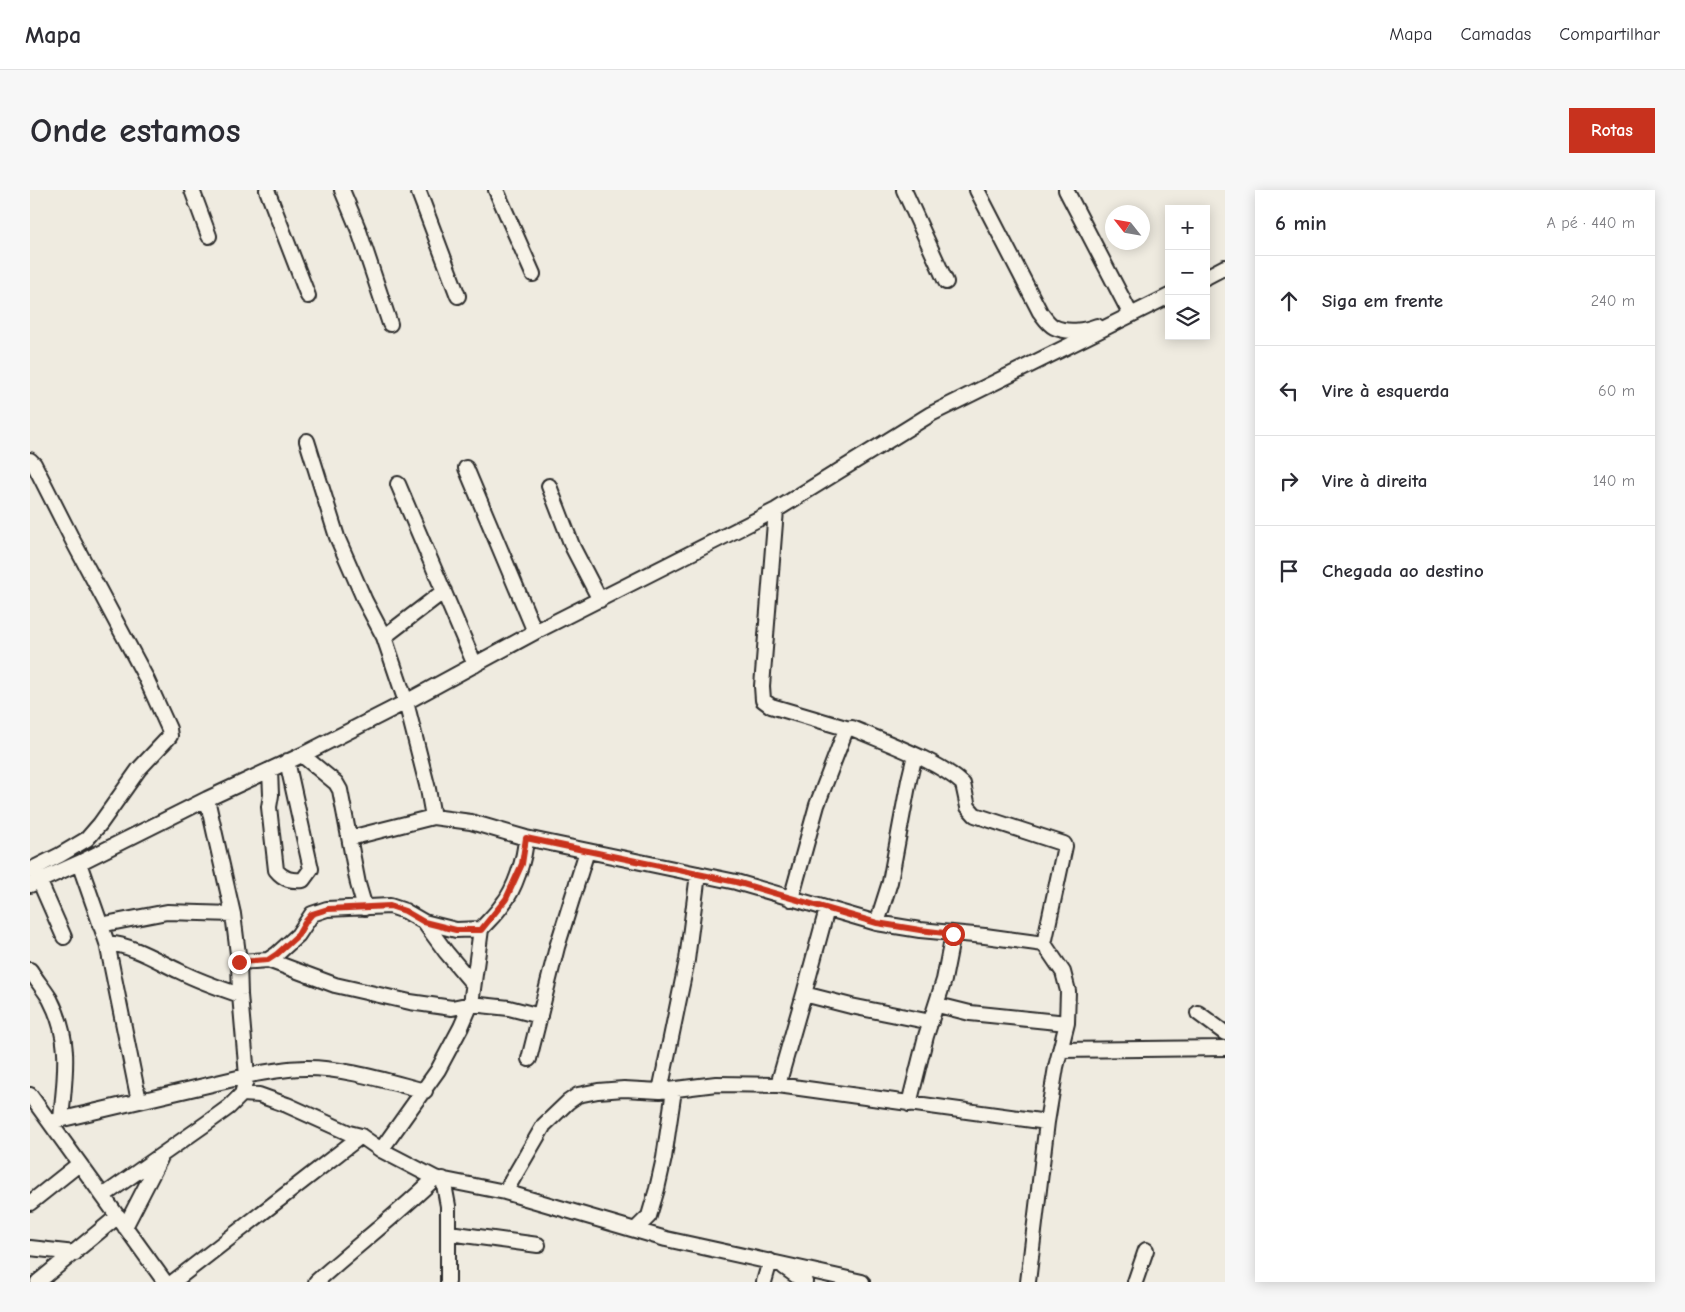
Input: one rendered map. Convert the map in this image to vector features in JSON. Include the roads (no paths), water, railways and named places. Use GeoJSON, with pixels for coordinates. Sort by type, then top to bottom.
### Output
{"type":"FeatureCollection","features":[{"type":"Feature","properties":{"kind":"street"},"geometry":{"type":"LineString","coordinates":[[192,190],[208,236]]}},
{"type":"Feature","properties":{"kind":"street"},"geometry":{"type":"LineString","coordinates":[[266,190],[308,296]]}},
{"type":"Feature","properties":{"kind":"street"},"geometry":{"type":"LineString","coordinates":[[342,190],[359,232],[390,324]]}},
{"type":"Feature","properties":{"kind":"street"},"geometry":{"type":"LineString","coordinates":[[418,190],[458,296]]}},
{"type":"Feature","properties":{"kind":"street"},"geometry":{"type":"LineString","coordinates":[[496,190],[533,274]]}},
{"type":"Feature","properties":{"kind":"street"},"geometry":{"type":"LineString","coordinates":[[904,190],[946,282]]}},
{"type":"Feature","properties":{"kind":"street"},"geometry":{"type":"LineString","coordinates":[[978,190],[1040,312],[1050,324],[1055,327],[1080,330],[1131,316]]}},
{"type":"Feature","properties":{"kind":"street"},"geometry":{"type":"LineString","coordinates":[[1066,190],[1131,316]]}},
{"type":"Feature","properties":{"kind":"street"},"geometry":{"type":"LineString","coordinates":[[1210,275],[1225,268]]}},
{"type":"Feature","properties":{"kind":"street"},"geometry":{"type":"LineString","coordinates":[[33,878],[79,863],[207,799],[302,755],[406,702],[535,632],[776,510],[931,414],[1165,298]]}},
{"type":"Feature","properties":{"kind":"street"},"geometry":{"type":"LineString","coordinates":[[307,440],[336,537],[365,601],[384,637],[406,702],[424,772],[433,817]]}},
{"type":"Feature","properties":{"kind":"street"},"geometry":{"type":"LineString","coordinates":[[30,460],[34,464],[73,542],[145,676],[170,736],[140,769],[109,813],[87,839],[60,855],[33,878]]}},
{"type":"Feature","properties":{"kind":"street"},"geometry":{"type":"LineString","coordinates":[[466,468],[535,632]]}},
{"type":"Feature","properties":{"kind":"street"},"geometry":{"type":"LineString","coordinates":[[398,484],[476,665]]}},
{"type":"Feature","properties":{"kind":"street"},"geometry":{"type":"LineString","coordinates":[[548,486],[573,548],[600,600]]}},
{"type":"Feature","properties":{"kind":"street"},"geometry":{"type":"LineString","coordinates":[[776,510],[762,686],[763,700],[771,706],[849,729],[852,728],[915,755],[948,772],[963,784],[968,807],[976,815],[1064,844],[1065,846],[1044,944],[1062,972],[1068,991],[1067,1023],[1060,1050],[1047,1122],[1028,1282]]}},
{"type":"Feature","properties":{"kind":"street"},"geometry":{"type":"LineString","coordinates":[[384,637],[444,591]]}},
{"type":"Feature","properties":{"kind":"street"},"geometry":{"type":"LineString","coordinates":[[791,899],[818,805],[845,732],[849,729]]}},
{"type":"Feature","properties":{"kind":"street"},"geometry":{"type":"LineString","coordinates":[[302,755],[339,786],[365,908]]}},
{"type":"Feature","properties":{"kind":"street"},"geometry":{"type":"LineString","coordinates":[[877,923],[890,882],[915,755]]}},
{"type":"Feature","properties":{"kind":"street"},"geometry":{"type":"LineString","coordinates":[[270,770],[269,807],[276,870],[287,880],[303,880],[311,870],[288,761]]}},
{"type":"Feature","properties":{"kind":"street"},"geometry":{"type":"LineString","coordinates":[[103,1196],[229,1107],[242,1094],[246,1076],[239,962],[233,914],[207,799]]}},
{"type":"Feature","properties":{"kind":"street"},"geometry":{"type":"LineString","coordinates":[[350,838],[433,817],[470,822],[526,838],[736,882],[826,910],[877,923],[920,930],[1044,944]]}},
{"type":"Feature","properties":{"kind":"street"},"geometry":{"type":"LineString","coordinates":[[381,1150],[424,1091],[451,1048],[471,1004],[481,930],[506,899],[522,864],[526,838]]}},
{"type":"Feature","properties":{"kind":"street"},"geometry":{"type":"LineString","coordinates":[[529,1059],[557,947],[587,851]]}},
{"type":"Feature","properties":{"kind":"street"},"geometry":{"type":"LineString","coordinates":[[79,863],[107,943],[140,1102]]}},
{"type":"Feature","properties":{"kind":"street"},"geometry":{"type":"LineString","coordinates":[[636,1230],[649,1216],[664,1158],[667,1090],[698,874]]}},
{"type":"Feature","properties":{"kind":"street"},"geometry":{"type":"LineString","coordinates":[[33,878],[64,937]]}},
{"type":"Feature","properties":{"kind":"street"},"geometry":{"type":"LineString","coordinates":[[268,960],[298,935],[312,914],[328,909],[390,906],[405,911],[424,922],[456,930],[481,930]]}},
{"type":"Feature","properties":{"kind":"street"},"geometry":{"type":"LineString","coordinates":[[778,1085],[826,910]]}},
{"type":"Feature","properties":{"kind":"street"},"geometry":{"type":"LineString","coordinates":[[100,926],[167,912],[233,914]]}},
{"type":"Feature","properties":{"kind":"street"},"geometry":{"type":"LineString","coordinates":[[424,922],[473,984]]}},
{"type":"Feature","properties":{"kind":"street"},"geometry":{"type":"LineString","coordinates":[[909,1104],[931,1022],[938,1004],[953,934]]}},
{"type":"Feature","properties":{"kind":"street"},"geometry":{"type":"LineString","coordinates":[[107,943],[132,949],[202,982],[240,995]]}},
{"type":"Feature","properties":{"kind":"street"},"geometry":{"type":"LineString","coordinates":[[239,962],[268,960],[335,985],[410,1002],[452,1008],[471,1004],[509,1008],[540,1016]]}},
{"type":"Feature","properties":{"kind":"street"},"geometry":{"type":"LineString","coordinates":[[30,970],[49,998],[59,1020],[64,1038],[66,1069],[55,1120]]}},
{"type":"Feature","properties":{"kind":"street"},"geometry":{"type":"LineString","coordinates":[[804,994],[851,1006],[931,1022]]}},
{"type":"Feature","properties":{"kind":"street"},"geometry":{"type":"LineString","coordinates":[[938,1004],[970,1013],[1067,1023]]}},
{"type":"Feature","properties":{"kind":"street"},"geometry":{"type":"LineString","coordinates":[[1198,1013],[1225,1033]]}},
{"type":"Feature","properties":{"kind":"street"},"geometry":{"type":"LineString","coordinates":[[1060,1050],[1225,1048]]}},
{"type":"Feature","properties":{"kind":"street"},"geometry":{"type":"LineString","coordinates":[[55,1120],[284,1069],[324,1069],[359,1074],[424,1091]]}},
{"type":"Feature","properties":{"kind":"street"},"geometry":{"type":"LineString","coordinates":[[505,1192],[544,1124],[568,1102],[578,1096],[606,1090],[667,1090],[716,1084],[778,1085],[1047,1122]]}},
{"type":"Feature","properties":{"kind":"street"},"geometry":{"type":"LineString","coordinates":[[242,1094],[259,1095],[287,1105],[349,1133],[361,1136],[381,1150],[439,1178],[505,1192],[694,1245],[862,1282]]}},
{"type":"Feature","properties":{"kind":"street"},"geometry":{"type":"LineString","coordinates":[[30,1095],[55,1120],[79,1164],[163,1280],[361,1136]]}},
{"type":"Feature","properties":{"kind":"street"},"geometry":{"type":"LineString","coordinates":[[38,1282],[75,1253],[122,1222],[162,1156]]}},
{"type":"Feature","properties":{"kind":"street"},"geometry":{"type":"LineString","coordinates":[[30,1204],[79,1164]]}},
{"type":"Feature","properties":{"kind":"street"},"geometry":{"type":"LineString","coordinates":[[439,1178],[448,1206],[448,1282]]}},
{"type":"Feature","properties":{"kind":"street"},"geometry":{"type":"LineString","coordinates":[[316,1282],[366,1237],[439,1178]]}},
{"type":"Feature","properties":{"kind":"street"},"geometry":{"type":"LineString","coordinates":[[449,1233],[538,1245]]}},
{"type":"Feature","properties":{"kind":"street"},"geometry":{"type":"LineString","coordinates":[[30,1248],[75,1253]]}},
{"type":"Feature","properties":{"kind":"street"},"geometry":{"type":"LineString","coordinates":[[1135,1282],[1146,1250]]}},
{"type":"Feature","properties":{"kind":"street"},"geometry":{"type":"LineString","coordinates":[[764,1282],[770,1261]]}},
{"type":"Feature","properties":{"kind":"street"},"geometry":{"type":"LineString","coordinates":[[770,1261],[805,1282]]}}]}
